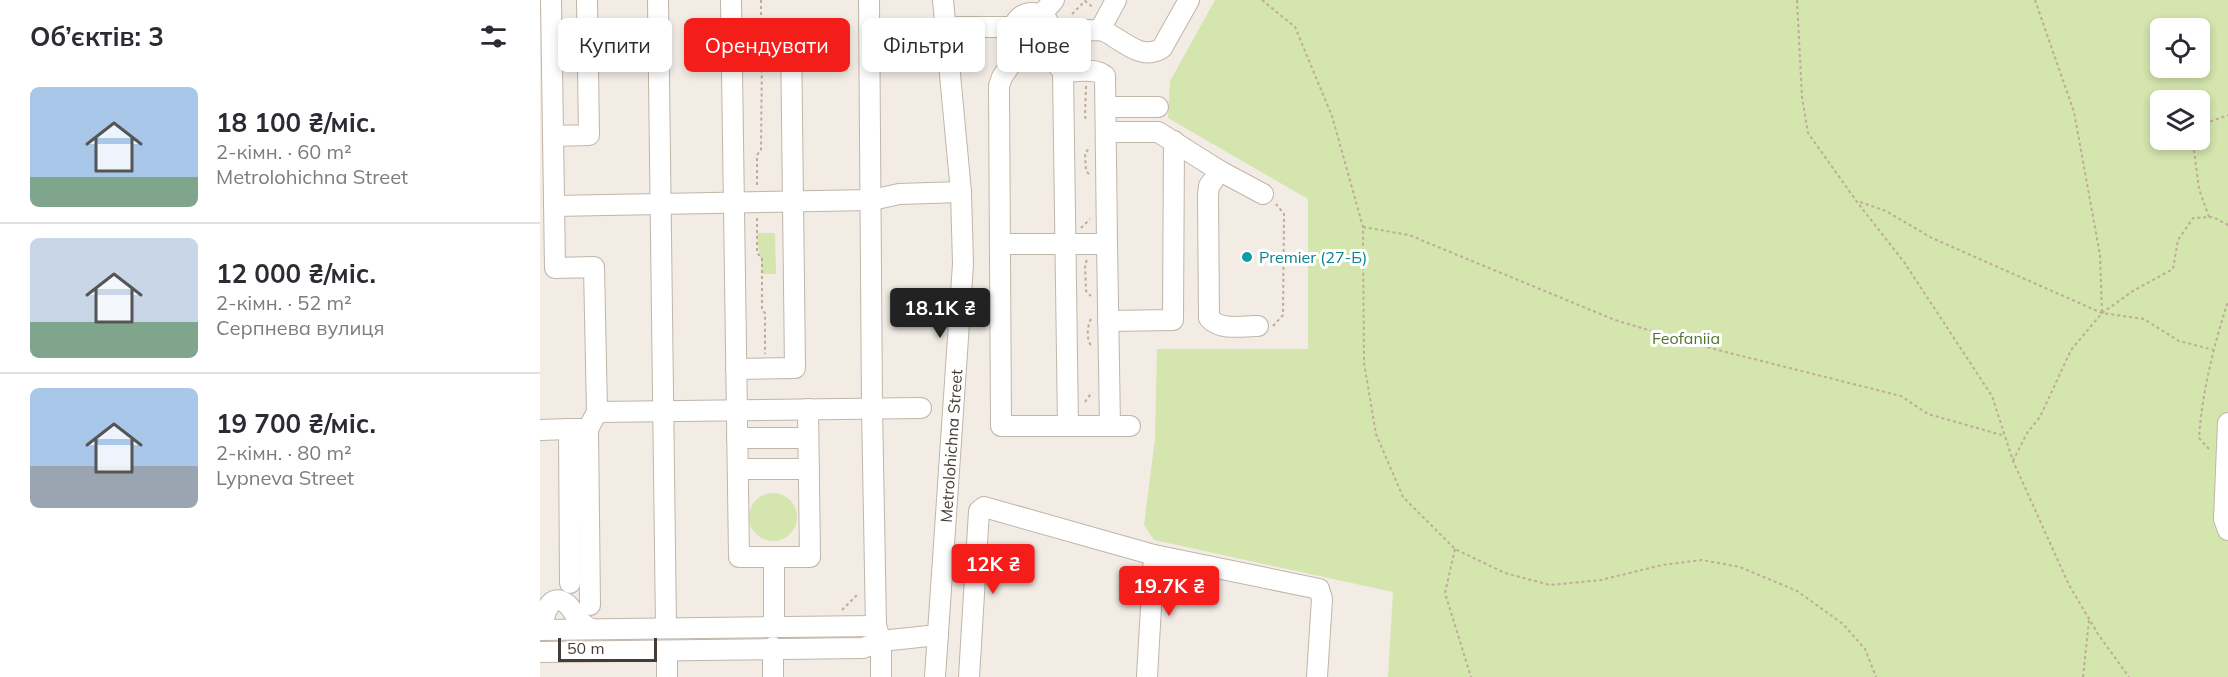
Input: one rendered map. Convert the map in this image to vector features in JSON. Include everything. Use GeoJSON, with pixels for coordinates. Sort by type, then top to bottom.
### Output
{"type":"FeatureCollection","features":[{"type":"Feature","properties":{"kind":"street"},"geometry":{"type":"LineString","coordinates":[[551,0],[555,268],[594,267],[585,423],[570,583]]}},
{"type":"Feature","properties":{"kind":"street"},"geometry":{"type":"LineString","coordinates":[[553,136],[589,135],[587,0]]}},
{"type":"Feature","properties":{"kind":"street"},"geometry":{"type":"LineString","coordinates":[[658,0],[666,627]]}},
{"type":"Feature","properties":{"kind":"street"},"geometry":{"type":"LineString","coordinates":[[731,0],[732,18]]}},
{"type":"Feature","properties":{"kind":"street"},"geometry":{"type":"LineString","coordinates":[[869,0],[872,408],[881,677]]}},
{"type":"Feature","properties":{"kind":"street","name":"Metrolohichna Street"},"geometry":{"type":"LineString","coordinates":[[943,0],[945,18]]}},
{"type":"Feature","properties":{"kind":"street"},"geometry":{"type":"LineString","coordinates":[[1049,18],[1054,0]]}},
{"type":"Feature","properties":{"kind":"street"},"geometry":{"type":"LineString","coordinates":[[1091,22],[1099,21],[1116,0]]}},
{"type":"Feature","properties":{"kind":"street"},"geometry":{"type":"LineString","coordinates":[[1099,21],[1106,32],[1142,53],[1155,53],[1162,48],[1189,0]]}},
{"type":"Feature","properties":{"kind":"street"},"geometry":{"type":"LineString","coordinates":[[1020,18],[1031,13],[1035,18]]}},
{"type":"Feature","properties":{"kind":"street"},"geometry":{"type":"LineString","coordinates":[[732,72],[739,557],[810,557],[808,409]]}},
{"type":"Feature","properties":{"kind":"street"},"geometry":{"type":"LineString","coordinates":[[736,369],[795,368],[792,72]]}},
{"type":"Feature","properties":{"kind":"street","name":"Metrolohichna Street"},"geometry":{"type":"LineString","coordinates":[[935,677],[963,264],[960,192],[949,72]]}},
{"type":"Feature","properties":{"kind":"street"},"geometry":{"type":"LineString","coordinates":[[1004,72],[999,86],[1001,426],[1076,426],[1120,426],[1101,317],[1107,244],[1105,76],[1101,73],[1063,72],[1066,244],[1076,426]]}},
{"type":"Feature","properties":{"kind":"street"},"geometry":{"type":"LineString","coordinates":[[1106,107],[1158,107]]}},
{"type":"Feature","properties":{"kind":"street"},"geometry":{"type":"LineString","coordinates":[[1106,132],[1158,132],[1220,171],[1263,194]]}},
{"type":"Feature","properties":{"kind":"street"},"geometry":{"type":"LineString","coordinates":[[1101,317],[1173,320],[1174,141]]}},
{"type":"Feature","properties":{"kind":"street"},"geometry":{"type":"LineString","coordinates":[[1220,171],[1209,186],[1208,195],[1209,318],[1215,324],[1224,326],[1258,326]]}},
{"type":"Feature","properties":{"kind":"street"},"geometry":{"type":"LineString","coordinates":[[554,206],[872,200],[899,194],[960,192]]}},
{"type":"Feature","properties":{"kind":"street"},"geometry":{"type":"LineString","coordinates":[[1000,244],[1107,244]]}},
{"type":"Feature","properties":{"kind":"street"},"geometry":{"type":"LineString","coordinates":[[540,430],[663,411],[921,408]]}},
{"type":"Feature","properties":{"kind":"street"},"geometry":{"type":"LineString","coordinates":[[585,423],[590,604]]}},
{"type":"Feature","properties":{"kind":"street"},"geometry":{"type":"LineString","coordinates":[[2228,423],[2224,519],[2228,530]]}},
{"type":"Feature","properties":{"kind":"street"},"geometry":{"type":"LineString","coordinates":[[737,438],[808,438]]}},
{"type":"Feature","properties":{"kind":"street"},"geometry":{"type":"LineString","coordinates":[[738,469],[809,469]]}},
{"type":"Feature","properties":{"kind":"street"},"geometry":{"type":"LineString","coordinates":[[969,677],[979,511],[984,507],[1154,555],[1319,589],[1322,599],[1317,677]]}},
{"type":"Feature","properties":{"kind":"street"},"geometry":{"type":"LineString","coordinates":[[1147,677],[1154,555]]}},
{"type":"Feature","properties":{"kind":"street"},"geometry":{"type":"LineString","coordinates":[[774,558],[774,626]]}},
{"type":"Feature","properties":{"kind":"street"},"geometry":{"type":"LineString","coordinates":[[591,630],[563,602],[550,604],[543,616],[542,630],[591,630],[666,627],[774,626],[878,634],[938,635]]}},
{"type":"Feature","properties":{"kind":"street"},"geometry":{"type":"LineString","coordinates":[[540,652],[773,647],[863,648],[878,634]]}},
{"type":"Feature","properties":{"kind":"street"},"geometry":{"type":"LineString","coordinates":[[773,647],[773,677]]}},
{"type":"Feature","properties":{"kind":"street"},"geometry":{"type":"LineString","coordinates":[[667,651],[667,677]]}},
{"type":"Feature","properties":{"kind":"path"},"geometry":{"type":"LineString","coordinates":[[761,0],[762,18]]}},
{"type":"Feature","properties":{"kind":"path"},"geometry":{"type":"LineString","coordinates":[[1071,15],[1086,0],[1099,21]]}},
{"type":"Feature","properties":{"kind":"path"},"geometry":{"type":"LineString","coordinates":[[1262,0],[1295,27],[1332,116],[1363,226],[1364,363],[1376,434],[1403,496],[1455,549],[1504,573],[1550,585],[1601,580],[1662,565],[1702,560],[1740,567],[1797,591],[1843,624],[1865,649],[1876,677]]}},
{"type":"Feature","properties":{"kind":"path"},"geometry":{"type":"LineString","coordinates":[[1797,0],[1798,52],[1808,133],[1857,202],[1904,262],[1992,396],[2013,461],[2069,585],[2089,620],[2129,677]]}},
{"type":"Feature","properties":{"kind":"path"},"geometry":{"type":"LineString","coordinates":[[2036,0],[2074,112],[2100,255],[2102,313]]}},
{"type":"Feature","properties":{"kind":"path"},"geometry":{"type":"LineString","coordinates":[[762,72],[761,150],[757,155],[758,253],[762,258],[762,310],[765,314],[766,368]]}},
{"type":"Feature","properties":{"kind":"path"},"geometry":{"type":"LineString","coordinates":[[2209,217],[2199,189],[2194,150],[2209,122],[2228,115]]}},
{"type":"Feature","properties":{"kind":"path"},"geometry":{"type":"LineString","coordinates":[[1258,326],[1275,326],[1283,315],[1284,214],[1263,194]]}},
{"type":"Feature","properties":{"kind":"path"},"geometry":{"type":"LineString","coordinates":[[1857,202],[1886,211],[1932,238],[2102,313],[2144,319],[2180,341],[2214,350]]}},
{"type":"Feature","properties":{"kind":"path"},"geometry":{"type":"LineString","coordinates":[[2013,461],[2027,433],[2040,417],[2071,350],[2102,313],[2133,291],[2174,269],[2178,240],[2193,218],[2213,217],[2228,225]]}},
{"type":"Feature","properties":{"kind":"path"},"geometry":{"type":"LineString","coordinates":[[1363,226],[1408,235],[1615,320],[1698,345],[1900,396],[1928,414],[2005,436]]}},
{"type":"Feature","properties":{"kind":"path"},"geometry":{"type":"LineString","coordinates":[[1088,258],[1085,264],[1086,291],[1092,297]]}},
{"type":"Feature","properties":{"kind":"path"},"geometry":{"type":"LineString","coordinates":[[2226,462],[2218,458],[2199,438],[2205,388],[2228,301]]}},
{"type":"Feature","properties":{"kind":"path"},"geometry":{"type":"LineString","coordinates":[[1094,348],[1089,344],[1088,326],[1101,317]]}},
{"type":"Feature","properties":{"kind":"path"},"geometry":{"type":"LineString","coordinates":[[1076,426],[1084,404],[1096,387]]}},
{"type":"Feature","properties":{"kind":"path"},"geometry":{"type":"LineString","coordinates":[[1455,549],[1445,593],[1471,677]]}},
{"type":"Feature","properties":{"kind":"path"},"geometry":{"type":"LineString","coordinates":[[842,610],[858,593]]}},
{"type":"Feature","properties":{"kind":"path"},"geometry":{"type":"LineString","coordinates":[[2083,677],[2089,620]]}},
{"type":"Feature","properties":{"kind":"green space","name":"Feofaniia"},"geometry":{"type":"Polygon","coordinates":[[[1215,0],[2228,0],[2228,677],[1388,677],[1393,592],[1154,540],[1144,525],[1155,439],[1157,349],[1308,349],[1308,199],[1168,118],[1170,81],[1215,0]]]}},
{"type":"Feature","properties":{"kind":"green space"},"geometry":{"type":"Polygon","coordinates":[[[757,233],[775,233],[776,274],[762,274],[757,233]]]}},
{"type":"Feature","properties":{"kind":"green space"},"geometry":{"type":"Polygon","coordinates":[[[773,493],[790,500],[797,517],[790,534],[773,541],[756,534],[749,517],[756,500],[773,493]]]}},
{"type":"Feature","properties":{"kind":"place","name":"Premier (27-Б)"},"geometry":{"type":"Point","coordinates":[1247,257]}}]}
